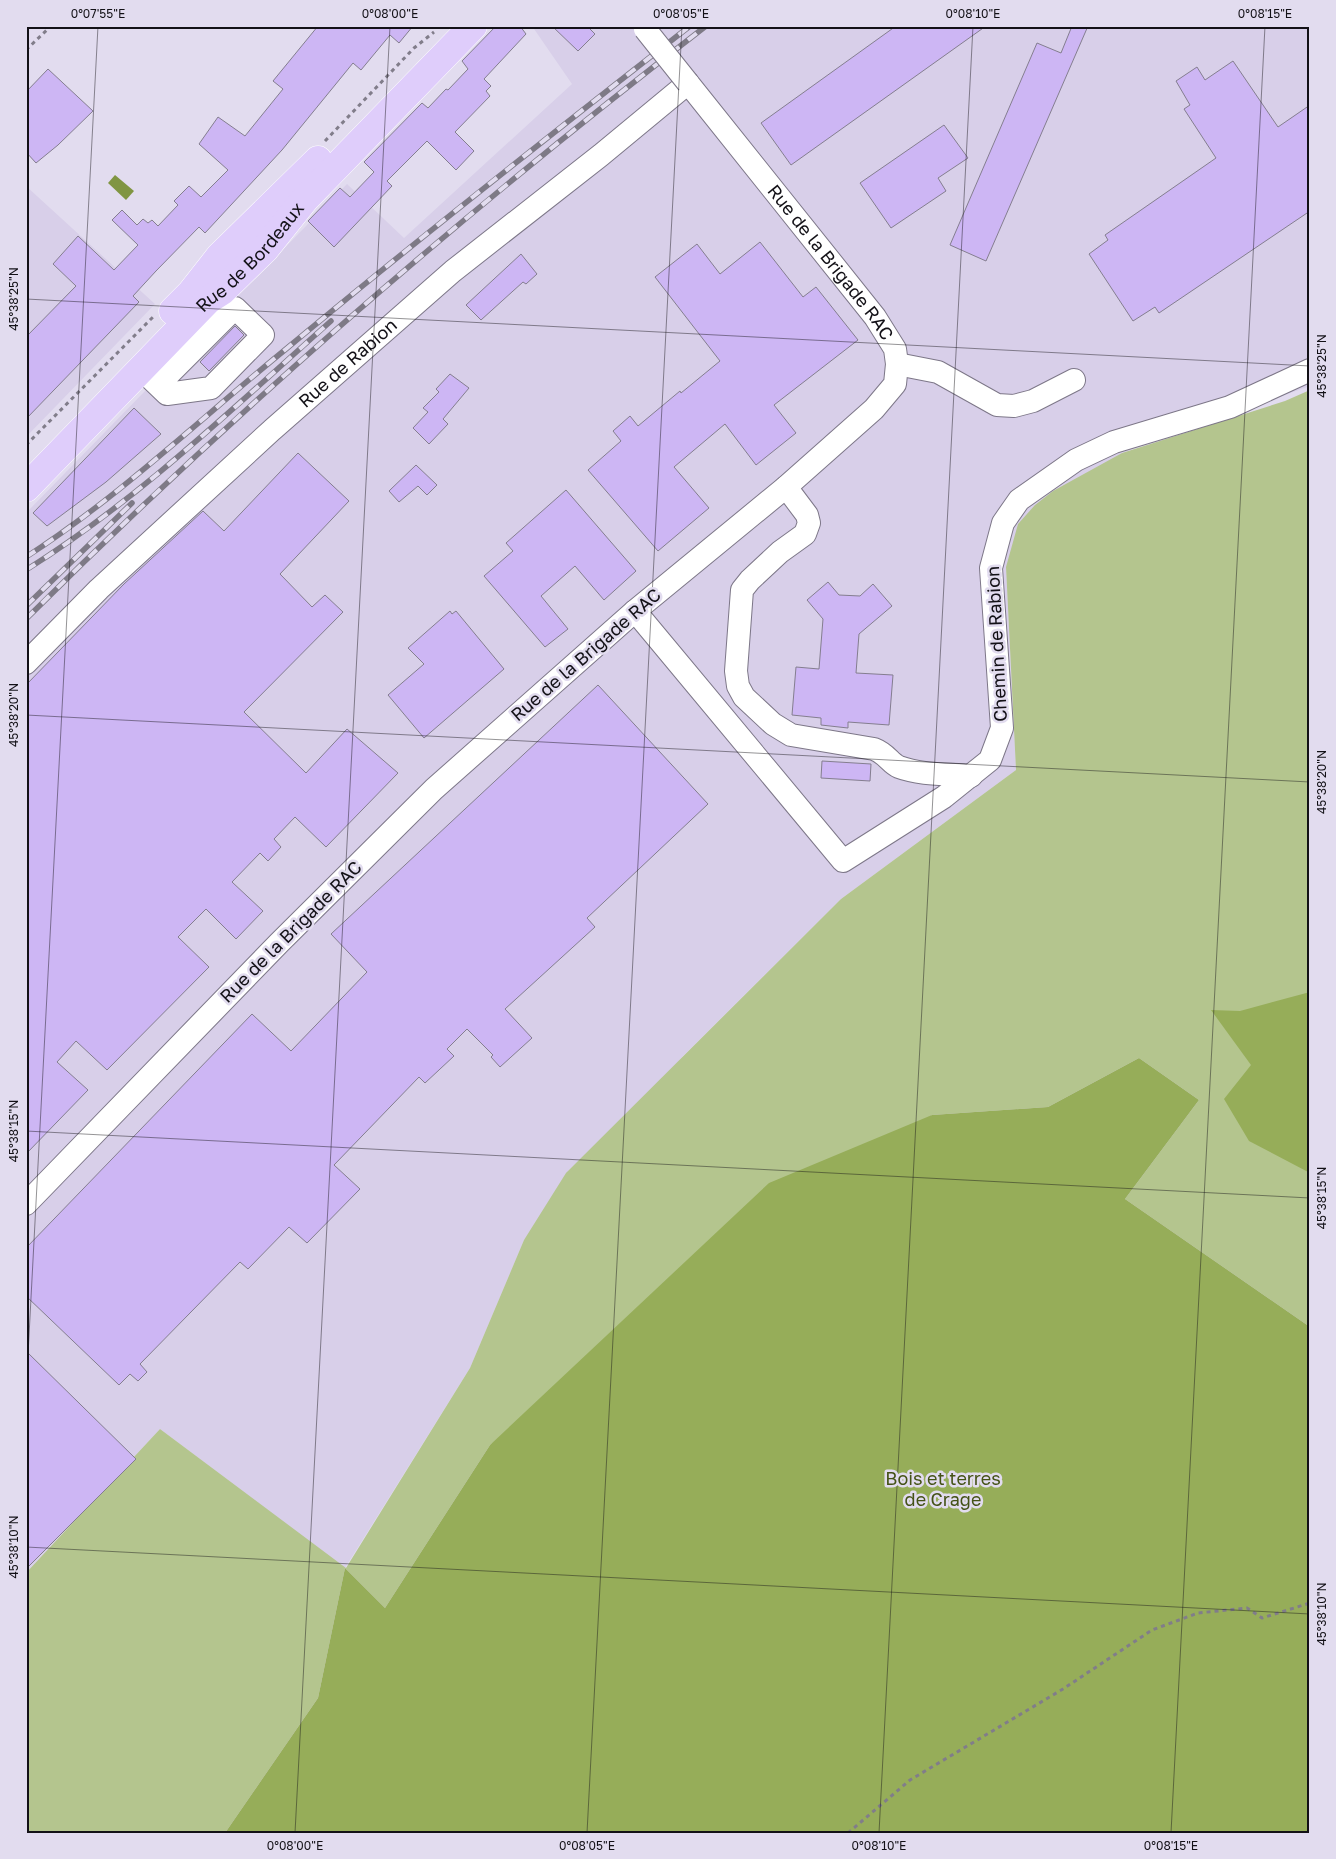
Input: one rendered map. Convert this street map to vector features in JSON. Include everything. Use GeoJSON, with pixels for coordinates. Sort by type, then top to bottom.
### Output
{"type":"FeatureCollection","features":[{"type":"Feature","properties":{"kind":"main road","name":"Rue de Bordeaux"},"geometry":{"type":"LineString","coordinates":[[26,464],[191,293],[220,256],[282,210],[305,199],[455,30]]}},
{"type":"Feature","properties":{"kind":"main road","name":"Rue de Bordeaux"},"geometry":{"type":"LineString","coordinates":[[26,488],[150,377],[208,300],[228,300],[264,248],[282,210]]}},
{"type":"Feature","properties":{"kind":"street","name":"Rue de la Brigade RAC"},"geometry":{"type":"LineString","coordinates":[[26,1204],[279,943],[434,789],[635,611],[786,487],[874,409],[895,384],[898,364],[895,349],[875,317],[644,28]]}},
{"type":"Feature","properties":{"kind":"street"},"geometry":{"type":"LineString","coordinates":[[26,475],[437,52],[455,30]]}},
{"type":"Feature","properties":{"kind":"street","name":"Rue de Rabion"},"geometry":{"type":"LineString","coordinates":[[26,663],[99,589],[164,529],[272,430],[453,271],[601,155],[688,83]]}},
{"type":"Feature","properties":{"kind":"street"},"geometry":{"type":"LineString","coordinates":[[150,377],[167,394],[211,388],[262,335],[228,300]]}},
{"type":"Feature","properties":{"kind":"street"},"geometry":{"type":"LineString","coordinates":[[898,364],[938,372],[998,405],[1014,406],[1033,401],[1074,380]]}},
{"type":"Feature","properties":{"kind":"street","name":"Chemin de Rabion"},"geometry":{"type":"LineString","coordinates":[[635,611],[843,861],[944,797],[990,760],[1002,728],[991,568],[1003,523],[1018,500],[1076,460],[1114,442],[1230,407],[1310,370]]}},
{"type":"Feature","properties":{"kind":"street"},"geometry":{"type":"LineString","coordinates":[[786,487],[807,515],[809,523],[805,534],[780,552],[742,590],[736,671],[738,686],[744,697],[773,724],[791,735],[874,749],[884,753],[898,766],[912,770],[971,776]]}},
{"type":"Feature","properties":{"kind":"path"},"geometry":{"type":"LineString","coordinates":[[26,50],[51,26]]}},
{"type":"Feature","properties":{"kind":"path"},"geometry":{"type":"LineString","coordinates":[[321,145],[414,48],[455,30]]}},
{"type":"Feature","properties":{"kind":"path"},"geometry":{"type":"LineString","coordinates":[[26,445],[158,311]]}},
{"type":"Feature","properties":{"kind":"path"},"geometry":{"type":"LineString","coordinates":[[848,1833],[910,1780],[1063,1689],[1152,1630],[1198,1613],[1247,1608],[1262,1618],[1310,1603]]}},
{"type":"Feature","properties":{"kind":"shaded area"},"geometry":{"type":"Polygon","coordinates":[[[532,26],[1310,26],[1310,386],[1122,453],[1006,567],[1016,770],[841,899],[683,1056],[524,1240],[470,1368],[345,1568],[160,1429],[26,1573],[26,513],[347,184],[404,238],[572,84],[532,26]]]}},
{"type":"Feature","properties":{"kind":"shaded area"},"geometry":{"type":"Polygon","coordinates":[[[115,175],[134,191],[126,200],[108,183],[115,175]]]}},
{"type":"Feature","properties":{"kind":"shaded area"},"geometry":{"type":"Polygon","coordinates":[[[26,186],[155,304],[26,437],[26,186]]]}},
{"type":"Feature","properties":{"kind":"shaded area"},"geometry":{"type":"Polygon","coordinates":[[[1310,390],[1310,1327],[1125,1199],[1199,1100],[1139,1058],[1048,1107],[932,1115],[490,1445],[385,1608],[345,1568],[318,1698],[225,1833],[26,1833],[26,1573],[160,1429],[346,1568],[470,1368],[524,1240],[566,1173],[841,899],[1016,770],[1006,567],[1018,524],[1035,505],[1053,491],[1122,453],[1285,401],[1310,390]]]}},
{"type":"Feature","properties":{"kind":"green space"},"geometry":{"type":"Polygon","coordinates":[[[1310,992],[1310,1173],[1249,1141],[1224,1099],[1251,1065],[1211,1010],[1240,1011],[1310,992]]]}},
{"type":"Feature","properties":{"kind":"green space","name":"Bois et terres de Crage"},"geometry":{"type":"Polygon","coordinates":[[[1139,1058],[1199,1100],[1125,1199],[1310,1327],[1310,1833],[225,1833],[318,1698],[345,1568],[385,1608],[490,1445],[769,1183],[932,1115],[1048,1107],[1139,1058]]]}},
{"type":"Feature","properties":{"kind":"building"},"geometry":{"type":"Polygon","coordinates":[[[318,26],[413,26],[399,43],[390,35],[361,70],[353,63],[282,150],[205,233],[199,227],[156,271],[133,296],[139,302],[26,419],[26,337],[76,286],[53,264],[78,236],[114,270],[138,245],[112,220],[122,210],[137,225],[143,219],[148,223],[152,220],[158,226],[178,205],[174,201],[189,186],[201,197],[228,170],[199,144],[218,117],[245,136],[283,89],[273,81],[318,26]]]}},
{"type":"Feature","properties":{"kind":"building"},"geometry":{"type":"Polygon","coordinates":[[[496,26],[520,26],[526,34],[484,79],[491,86],[486,91],[490,96],[455,132],[474,151],[456,170],[427,141],[387,181],[392,186],[334,247],[308,221],[340,188],[350,197],[374,172],[364,162],[422,103],[428,108],[446,89],[448,90],[468,69],[462,61],[496,26]]]}},
{"type":"Feature","properties":{"kind":"building"},"geometry":{"type":"Polygon","coordinates":[[[552,26],[587,26],[595,34],[578,51],[552,26]]]}},
{"type":"Feature","properties":{"kind":"building"},"geometry":{"type":"Polygon","coordinates":[[[896,26],[986,26],[791,165],[761,123],[896,26]]]}},
{"type":"Feature","properties":{"kind":"building"},"geometry":{"type":"Polygon","coordinates":[[[1072,26],[1088,26],[986,261],[950,245],[1037,43],[1061,53],[1072,26]]]}},
{"type":"Feature","properties":{"kind":"building"},"geometry":{"type":"Polygon","coordinates":[[[1233,61],[1278,127],[1310,105],[1310,211],[1159,313],[1155,307],[1133,321],[1089,254],[1108,240],[1105,235],[1216,158],[1184,109],[1190,105],[1176,81],[1197,67],[1205,80],[1233,61]]]}},
{"type":"Feature","properties":{"kind":"building"},"geometry":{"type":"Polygon","coordinates":[[[48,69],[93,111],[58,145],[36,163],[26,152],[26,92],[48,69]]]}},
{"type":"Feature","properties":{"kind":"building"},"geometry":{"type":"Polygon","coordinates":[[[944,125],[968,158],[938,178],[946,191],[891,228],[860,183],[944,125]]]}},
{"type":"Feature","properties":{"kind":"building"},"geometry":{"type":"Polygon","coordinates":[[[760,242],[803,297],[816,287],[858,340],[774,405],[796,433],[756,465],[725,424],[674,467],[709,508],[658,551],[588,470],[621,441],[613,431],[630,416],[638,426],[720,361],[655,277],[697,244],[720,274],[760,242]]]}},
{"type":"Feature","properties":{"kind":"building"},"geometry":{"type":"Polygon","coordinates":[[[521,254],[537,274],[526,284],[523,282],[481,320],[466,305],[521,254]]]}},
{"type":"Feature","properties":{"kind":"building"},"geometry":{"type":"Polygon","coordinates":[[[235,326],[244,335],[209,371],[200,362],[235,326]]]}},
{"type":"Feature","properties":{"kind":"building"},"geometry":{"type":"Polygon","coordinates":[[[450,374],[469,388],[443,419],[448,424],[429,444],[413,428],[428,412],[423,408],[439,392],[436,389],[450,374]]]}},
{"type":"Feature","properties":{"kind":"building"},"geometry":{"type":"Polygon","coordinates":[[[134,408],[161,434],[106,482],[47,526],[33,513],[134,408]]]}},
{"type":"Feature","properties":{"kind":"building"},"geometry":{"type":"Polygon","coordinates":[[[298,453],[349,501],[280,574],[312,607],[325,595],[343,612],[244,712],[306,773],[347,729],[398,773],[326,847],[295,817],[274,839],[281,847],[268,861],[260,853],[232,882],[263,911],[236,939],[206,909],[178,937],[209,967],[107,1070],[76,1041],[57,1062],[88,1090],[26,1154],[26,685],[124,584],[203,511],[224,531],[298,453]]]}},
{"type":"Feature","properties":{"kind":"building"},"geometry":{"type":"Polygon","coordinates":[[[416,465],[437,485],[427,495],[418,486],[399,502],[389,491],[416,465]]]}},
{"type":"Feature","properties":{"kind":"building"},"geometry":{"type":"Polygon","coordinates":[[[566,490],[636,571],[604,600],[575,566],[541,596],[568,629],[545,647],[484,576],[513,551],[506,543],[566,490]]]}},
{"type":"Feature","properties":{"kind":"building"},"geometry":{"type":"Polygon","coordinates":[[[828,582],[839,595],[860,596],[873,584],[892,606],[859,634],[856,673],[893,675],[889,725],[848,722],[848,728],[821,725],[821,718],[792,715],[796,667],[819,669],[823,619],[807,600],[828,582]]]}},
{"type":"Feature","properties":{"kind":"building"},"geometry":{"type":"Polygon","coordinates":[[[450,611],[452,614],[456,611],[504,669],[424,738],[388,695],[424,664],[408,648],[450,611]]]}},
{"type":"Feature","properties":{"kind":"building"},"geometry":{"type":"Polygon","coordinates":[[[598,685],[708,804],[587,918],[595,927],[505,1009],[532,1038],[500,1067],[491,1057],[493,1055],[467,1029],[447,1049],[454,1056],[425,1083],[419,1077],[334,1165],[360,1189],[307,1243],[289,1227],[248,1269],[240,1262],[140,1364],[147,1372],[138,1381],[130,1374],[119,1385],[26,1296],[26,1248],[252,1014],[291,1051],[367,972],[331,934],[598,685]]]}},
{"type":"Feature","properties":{"kind":"building"},"geometry":{"type":"Polygon","coordinates":[[[822,761],[871,764],[870,781],[821,778],[822,761]]]}},
{"type":"Feature","properties":{"kind":"building"},"geometry":{"type":"Polygon","coordinates":[[[26,1351],[136,1459],[26,1569],[26,1351]]]}},
{"type":"Feature","properties":{"kind":"railway"},"geometry":{"type":"LineString","coordinates":[[26,557],[94,509],[386,267],[690,26]]}},
{"type":"Feature","properties":{"kind":"railway"},"geometry":{"type":"LineString","coordinates":[[26,619],[188,463],[356,312],[529,166],[706,26]]}},
{"type":"Feature","properties":{"kind":"railway"},"geometry":{"type":"LineString","coordinates":[[26,570],[107,514],[184,452],[331,321]]}},
{"type":"Feature","properties":{"kind":"railway"},"geometry":{"type":"LineString","coordinates":[[26,606],[132,503]]}}]}
